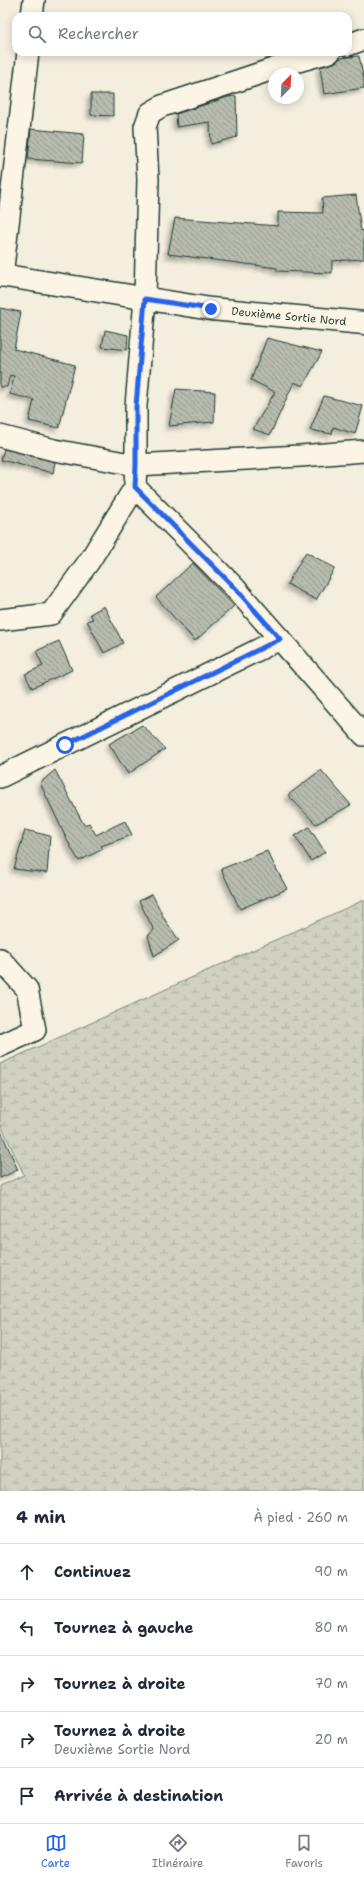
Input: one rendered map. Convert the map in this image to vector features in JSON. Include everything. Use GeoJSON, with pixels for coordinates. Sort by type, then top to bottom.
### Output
{"type":"FeatureCollection","features":[{"type":"Feature","properties":{"kind":"main road","name":"Deuxième Sortie Nord"},"geometry":{"type":"LineString","coordinates":[[1,276],[211,309],[364,323]]}},
{"type":"Feature","properties":{"kind":"street"},"geometry":{"type":"LineString","coordinates":[[32,12],[34,0]]}},
{"type":"Feature","properties":{"kind":"street"},"geometry":{"type":"LineString","coordinates":[[352,44],[364,39]]}},
{"type":"Feature","properties":{"kind":"street"},"geometry":{"type":"LineString","coordinates":[[1,276],[28,56]]}},
{"type":"Feature","properties":{"kind":"street"},"geometry":{"type":"LineString","coordinates":[[0,620],[51,614],[90,560],[135,487],[136,406],[145,299],[148,179],[145,127],[150,113],[162,106],[281,66],[316,56]]}},
{"type":"Feature","properties":{"kind":"street"},"geometry":{"type":"LineString","coordinates":[[0,436],[54,450],[136,465],[300,456],[364,450]]}},
{"type":"Feature","properties":{"kind":"street"},"geometry":{"type":"LineString","coordinates":[[135,487],[235,588],[364,735]]}},
{"type":"Feature","properties":{"kind":"street"},"geometry":{"type":"LineString","coordinates":[[0,777],[280,639]]}},
{"type":"Feature","properties":{"kind":"street"},"geometry":{"type":"LineString","coordinates":[[0,959],[27,989],[35,1030],[0,1046]]}},
{"type":"Feature","properties":{"kind":"green space"},"geometry":{"type":"Polygon","coordinates":[[[364,900],[364,1491],[0,1491],[0,1186],[24,1175],[0,1123],[0,1064],[364,900]]]}},
{"type":"Feature","properties":{"kind":"building"},"geometry":{"type":"Polygon","coordinates":[[[359,56],[364,80],[364,88],[324,94],[320,67],[334,63],[340,58],[359,56]]]}},
{"type":"Feature","properties":{"kind":"building"},"geometry":{"type":"Polygon","coordinates":[[[91,94],[113,94],[113,116],[91,115],[91,94]]]}},
{"type":"Feature","properties":{"kind":"building"},"geometry":{"type":"Polygon","coordinates":[[[236,96],[237,137],[211,144],[210,122],[177,127],[176,114],[228,97],[236,96]]]}},
{"type":"Feature","properties":{"kind":"building"},"geometry":{"type":"Polygon","coordinates":[[[31,129],[84,134],[82,163],[28,159],[31,129]]]}},
{"type":"Feature","properties":{"kind":"building"},"geometry":{"type":"Polygon","coordinates":[[[356,195],[361,231],[364,230],[364,259],[332,261],[332,273],[277,271],[277,268],[168,254],[175,218],[278,226],[278,212],[323,213],[322,198],[356,195]]]}},
{"type":"Feature","properties":{"kind":"building"},"geometry":{"type":"Polygon","coordinates":[[[0,308],[21,312],[14,349],[75,365],[59,428],[29,421],[34,400],[10,394],[14,376],[10,375],[7,387],[0,387],[0,308]]]}},
{"type":"Feature","properties":{"kind":"building"},"geometry":{"type":"Polygon","coordinates":[[[105,330],[128,335],[127,350],[102,347],[105,330]]]}},
{"type":"Feature","properties":{"kind":"building"},"geometry":{"type":"Polygon","coordinates":[[[267,338],[322,352],[303,386],[294,382],[270,435],[253,429],[275,392],[251,380],[267,338]]]}},
{"type":"Feature","properties":{"kind":"building"},"geometry":{"type":"Polygon","coordinates":[[[176,389],[215,392],[214,422],[169,426],[176,389]]]}},
{"type":"Feature","properties":{"kind":"building"},"geometry":{"type":"Polygon","coordinates":[[[324,396],[363,406],[355,434],[333,427],[332,434],[310,430],[324,396]]]}},
{"type":"Feature","properties":{"kind":"building"},"geometry":{"type":"Polygon","coordinates":[[[4,449],[55,462],[53,473],[1,460],[4,449]]]}},
{"type":"Feature","properties":{"kind":"building"},"geometry":{"type":"Polygon","coordinates":[[[306,552],[335,568],[316,600],[287,584],[306,552]]]}},
{"type":"Feature","properties":{"kind":"building"},"geometry":{"type":"Polygon","coordinates":[[[193,563],[234,606],[195,641],[156,597],[193,563]]]}},
{"type":"Feature","properties":{"kind":"building"},"geometry":{"type":"Polygon","coordinates":[[[104,606],[123,643],[104,653],[87,621],[93,619],[90,614],[104,606]]]}},
{"type":"Feature","properties":{"kind":"building"},"geometry":{"type":"Polygon","coordinates":[[[59,641],[72,670],[32,688],[25,674],[43,666],[36,651],[59,641]]]}},
{"type":"Feature","properties":{"kind":"building"},"geometry":{"type":"Polygon","coordinates":[[[142,725],[165,749],[128,774],[109,744],[142,725]]]}},
{"type":"Feature","properties":{"kind":"building"},"geometry":{"type":"Polygon","coordinates":[[[55,770],[84,825],[89,823],[96,835],[125,821],[132,835],[101,846],[103,849],[79,861],[68,842],[40,783],[55,770]]]}},
{"type":"Feature","properties":{"kind":"building"},"geometry":{"type":"Polygon","coordinates":[[[321,770],[351,805],[316,824],[288,795],[321,770]]]}},
{"type":"Feature","properties":{"kind":"building"},"geometry":{"type":"Polygon","coordinates":[[[309,827],[325,852],[311,861],[295,836],[309,827]]]}},
{"type":"Feature","properties":{"kind":"building"},"geometry":{"type":"Polygon","coordinates":[[[25,830],[50,836],[47,873],[14,869],[25,830]]]}},
{"type":"Feature","properties":{"kind":"building"},"geometry":{"type":"Polygon","coordinates":[[[267,851],[287,889],[240,909],[221,869],[267,851]]]}},
{"type":"Feature","properties":{"kind":"building"},"geometry":{"type":"Polygon","coordinates":[[[152,894],[165,920],[179,940],[154,956],[148,936],[154,930],[139,901],[152,894]]]}},
{"type":"Feature","properties":{"kind":"building"},"geometry":{"type":"Polygon","coordinates":[[[0,1129],[18,1170],[0,1178],[0,1129]]]}},
{"type":"Feature","properties":{"kind":"route"},"geometry":{"type":"LineString","coordinates":[[65,745],[280,639],[235,588],[135,487],[136,406],[145,299],[211,309]]}}]}
